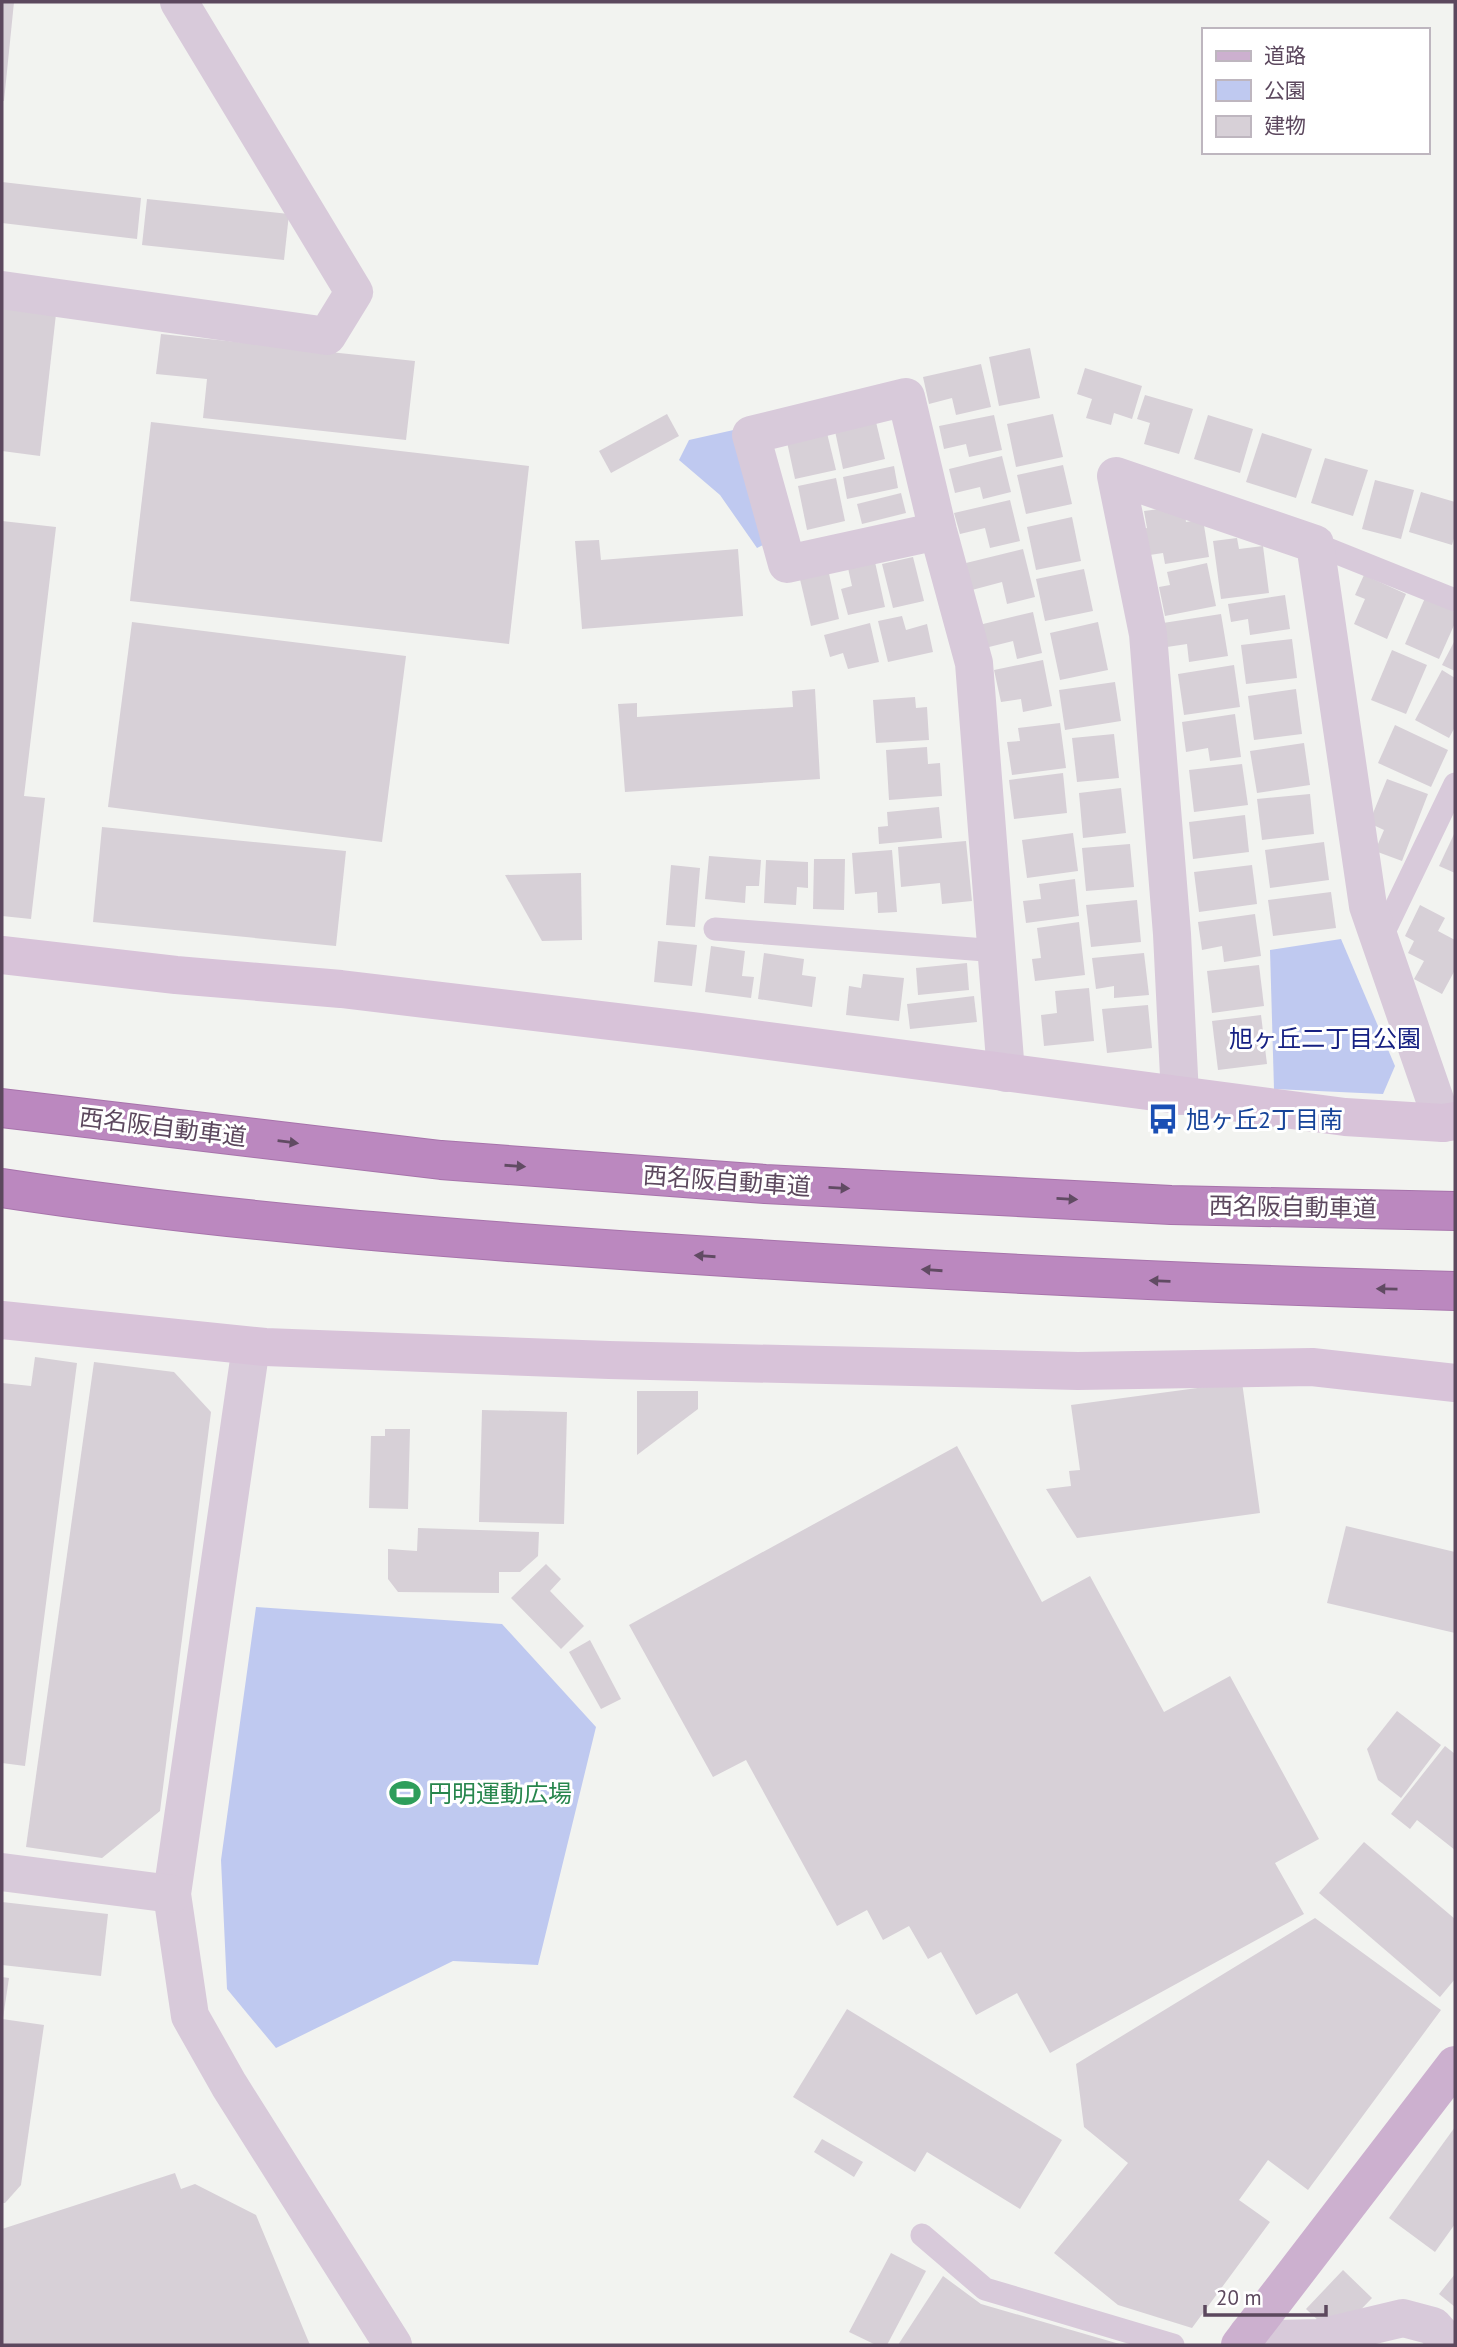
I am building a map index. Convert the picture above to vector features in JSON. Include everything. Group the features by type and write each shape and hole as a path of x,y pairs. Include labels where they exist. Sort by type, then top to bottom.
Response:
{"highway":[{"name":"西名阪自動車道","path":"2,1108 441,1160 752,1184 1171,1205 1455,1211"},
{"path":"2,1188 107,1204 470,1240 1039,1277 1455,1291"}],"main road":[{"path":"1244,2339 1455,2065"}],"street":[{"path":"2,290 327,336 354,292 179,2"},
{"path":"938,531 787,564 751,435 905,397 974,663 1006,1073"},
{"path":"2,955 176,975 368,992 693,1031 1180,1096 1345,1117 1449,1122 1368,906 1315,544 1116,476 1148,634 1172,934 1180,1096"},
{"path":"2,1320 251,1346 609,1360 1078,1371 1312,1367 1455,1383"},
{"path":"251,1346 172,1894 190,2016 229,2085 393,2345"},
{"path":"2,1872 172,1894"},
{"path":"1244,2339 1319,2337 1403,2318 1433,2326 1450,2345"}],"lane":[{"path":"1315,544 1455,600"},
{"path":"1380,940 1455,784"},
{"path":"715,929 998,951"},
{"path":"922,2235 985,2289 1173,2345"}],"green space":[{"path":"738,429 767,543 757,548 720,495 679,460 689,440"},
{"name":"旭ヶ丘二丁目公園","path":"1341,939 1395,1066 1383,1094 1274,1089 1270,950"},
{"name":"円明運動広場","path":"256,1607 502,1624 596,1727 538,1965 453,1961 276,2048 227,1989 221,1860"}],"building":[{"path":"2,2 14,2 4,101 2,101"},
{"path":"2,182 141,198 137,239 2,223"},
{"path":"147,199 289,214 284,260 142,245"},
{"path":"2,299 57,305 40,456 2,451"},
{"path":"161,334 415,361 406,440 203,418 207,379 156,374"},
{"path":"1030,348 1040,398 999,406 989,357"},
{"path":"981,364 991,407 956,415 952,398 929,404 923,377"},
{"path":"1085,368 1142,386 1132,419 1114,413 1111,425 1086,418 1092,399 1077,394"},
{"path":"1145,395 1193,409 1179,454 1144,444 1150,423 1137,419"},
{"path":"667,414 679,436 611,473 599,451"},
{"path":"1053,414 1063,457 1016,467 1007,424"},
{"path":"994,415 1002,450 969,457 966,444 944,449 939,426"},
{"path":"1208,415 1253,429 1240,473 1194,459"},
{"path":"151,422 529,466 509,644 130,601"},
{"path":"876,422 885,459 843,469 835,431"},
{"path":"827,433 836,470 795,479 787,442"},
{"path":"1262,433 1312,449 1296,498 1246,482"},
{"path":"1002,456 1011,492 983,499 980,487 955,493 949,469"},
{"path":"1325,458 1368,470 1353,516 1311,503"},
{"path":"1063,465 1072,504 1026,514 1017,475"},
{"path":"894,466 898,488 847,499 843,477"},
{"path":"836,478 845,521 807,530 798,486"},
{"path":"1375,480 1414,490 1401,539 1362,529"},
{"path":"1421,492 1455,502 1455,535 1452,545 1409,532"},
{"path":"901,493 906,513 862,524 857,504"},
{"path":"1010,500 1020,541 990,548 985,528 960,534 954,513"},
{"path":"1167,508 1185,512 1186,522 1203,519 1209,557 1165,564 1163,553 1143,556 1139,530 1147,528 1144,511"},
{"path":"1072,517 1081,561 1036,570 1027,527"},
{"path":"2,521 56,527 24,796 45,798 31,919 2,916"},
{"path":"1237,538 1239,549 1263,546 1269,593 1221,599 1213,541"},
{"path":"599,540 601,560 738,549 743,616 582,629 575,541"},
{"path":"1023,549 1035,597 1007,604 1002,582 972,590 966,563"},
{"path":"913,557 924,601 893,608 882,564"},
{"path":"875,562 885,607 848,615 841,589 852,586 848,568"},
{"path":"1207,563 1216,606 1165,616 1159,587 1170,585 1167,572"},
{"path":"828,569 839,619 811,626 799,575"},
{"path":"1084,569 1093,611 1045,621 1036,579"},
{"path":"1364,575 1406,594 1387,639 1354,624 1365,599 1355,595"},
{"path":"1285,595 1290,629 1250,635 1248,619 1231,622 1228,604"},
{"path":"1425,598 1455,612 1455,623 1439,659 1405,644"},
{"path":"1033,612 1042,653 1017,659 1013,641 985,648 979,625"},
{"path":"1221,614 1228,656 1189,662 1187,644 1167,647 1163,623"},
{"path":"902,616 906,630 927,624 933,652 888,662 878,621"},
{"path":"132,622 406,656 382,842 108,807"},
{"path":"1098,622 1108,670 1060,680 1050,633"},
{"path":"870,623 879,662 848,669 843,653 830,657 824,635"},
{"path":"1292,639 1297,678 1246,684 1241,645"},
{"path":"1455,640 1455,671 1442,665"},
{"path":"1392,650 1427,665 1406,714 1371,700"},
{"path":"1043,660 1052,706 1023,712 1021,699 1001,702 994,670"},
{"path":"1234,665 1240,707 1184,715 1178,674"},
{"path":"1442,670 1455,678 1455,727 1449,738 1415,720"},
{"path":"1115,682 1121,721 1065,730 1059,690"},
{"path":"815,689 820,779 625,792 618,704 637,703 637,717 793,707 792,691"},
{"path":"1296,689 1302,734 1254,740 1248,696"},
{"path":"915,697 916,708 927,707 929,740 876,743 873,700"},
{"path":"1235,714 1241,757 1210,761 1208,748 1186,752 1182,722"},
{"path":"1060,723 1066,768 1012,775 1007,742 1020,741 1018,728"},
{"path":"1395,725 1448,750 1431,787 1378,763"},
{"path":"1114,734 1119,778 1077,782 1072,738"},
{"path":"1304,743 1310,785 1257,793 1250,751"},
{"path":"927,747 928,764 940,763 942,796 889,800 886,750"},
{"path":"1242,764 1248,805 1194,812 1189,770"},
{"path":"1063,773 1067,813 1014,819 1009,780"},
{"path":"1387,779 1428,794 1402,861 1375,851 1384,830 1369,823"},
{"path":"1121,788 1126,833 1083,838 1079,793"},
{"path":"1310,794 1314,834 1262,840 1257,799"},
{"path":"939,807 942,838 879,844 878,827 888,826 887,812"},
{"path":"1245,815 1249,852 1193,859 1189,822"},
{"path":"102,827 346,851 336,946 93,922"},
{"path":"1455,832 1455,873 1439,866"},
{"path":"1073,833 1078,871 1027,878 1022,840"},
{"path":"966,841 972,901 942,904 940,883 901,887 898,847"},
{"path":"1324,842 1329,880 1270,888 1265,850"},
{"path":"1130,844 1134,887 1086,891 1082,848"},
{"path":"892,850 897,912 878,913 877,892 855,894 852,853"},
{"path":"709,856 761,860 759,886 746,886 745,903 705,899"},
{"path":"814,859 845,859 844,910 813,909"},
{"path":"766,860 808,862 808,888 797,887 796,905 764,903"},
{"path":"671,865 700,868 695,927 666,925"},
{"path":"1252,865 1257,904 1199,912 1194,872"},
{"path":"581,873 582,940 542,941 505,875"},
{"path":"1075,879 1079,916 1026,923 1023,901 1041,899 1039,884"},
{"path":"1331,892 1336,928 1273,936 1268,900"},
{"path":"1137,900 1141,942 1091,947 1086,905"},
{"path":"1420,905 1445,918 1438,931 1455,940 1455,970 1442,994 1414,979 1424,961 1408,953 1414,941 1405,936"},
{"path":"1255,914 1261,956 1224,962 1222,946 1202,950 1198,922"},
{"path":"1079,922 1085,975 1035,981 1032,959 1041,958 1037,928"},
{"path":"658,941 697,945 692,986 654,982"},
{"path":"711,946 745,951 742,976 754,977 751,998 705,992"},
{"path":"764,953 804,959 802,975 816,977 812,1007 758,999"},
{"path":"1144,953 1149,995 1114,998 1114,986 1096,989 1092,958"},
{"path":"967,963 969,990 918,995 916,968"},
{"path":"1259,965 1264,1006 1212,1013 1207,971"},
{"path":"863,974 904,978 899,1021 846,1015 849,986 861,988"},
{"path":"1089,988 1094,1041 1044,1046 1041,1015 1057,1013 1055,991"},
{"path":"974,996 977,1022 910,1029 907,1004"},
{"path":"1148,1005 1152,1048 1107,1053 1102,1009"},
{"path":"1261,1015 1267,1064 1218,1070 1212,1021"},
{"path":"35,1357 77,1363 25,1766 2,1763 2,1383 31,1386"},
{"path":"94,1362 174,1372 211,1412 160,1811 102,1858 26,1847"},
{"path":"1242,1382 1260,1513 1077,1538 1046,1489 1071,1486 1069,1471 1080,1470 1071,1405"},
{"path":"637,1391 698,1391 698,1409 637,1455"},
{"path":"482,1410 567,1412 564,1524 479,1522"},
{"path":"385,1429 410,1429 408,1509 369,1508 371,1436 385,1436"},
{"path":"957,1446 1042,1602 1090,1576 1164,1712 1230,1676 1319,1839 1275,1863 1304,1914 1050,2053 1017,1993 976,2015 941,1952 928,1959 909,1926 883,1940 867,1910 837,1926 746,1760 713,1777 629,1625"},
{"path":"1346,1526 1455,1552 1455,1633 1327,1603"},
{"path":"418,1528 539,1532 538,1556 520,1572 499,1572 499,1593 398,1592 388,1579 388,1549 417,1551"},
{"path":"546,1564 561,1579 550,1591 584,1626 561,1649 511,1598"},
{"path":"590,1640 621,1699 601,1709 569,1652"},
{"path":"1397,1711 1441,1745 1401,1798 1378,1780 1367,1749"},
{"path":"1445,1746 1455,1754 1455,1850 1417,1820 1410,1829 1391,1814"},
{"path":"1364,1842 1455,1919 1455,1979 1440,1997 1319,1893"},
{"path":"2,1902 108,1914 101,1976 2,1965"},
{"path":"1315,1918 1441,2010 1308,2190 1268,2160 1239,2200 1270,2222 1192,2328 1118,2305 1054,2253 1128,2163 1084,2127 1076,2064"},
{"path":"2,1977 9,1978 3,2018 2,2018"},
{"path":"847,2009 1062,2140 1020,2209 927,2152 915,2172 793,2097"},
{"path":"2,2019 44,2025 21,2185 5,2203 2,2203"},
{"path":"1455,2127 1455,2224 1435,2252 1389,2218"},
{"path":"822,2139 863,2162 854,2177 814,2152"},
{"path":"175,2173 181,2189 195,2184 256,2215 310,2345 2,2345 2,2229"},
{"path":"891,2253 926,2271 887,2345 876,2345 849,2332"},
{"path":"1343,2270 1372,2298 1346,2325 1320,2322 1306,2309"},
{"path":"1455,2274 1455,2307 1439,2294"},
{"path":"943,2276 981,2304 1123,2345 898,2345"}],"place":[{"name":"旭ヶ丘2丁目南","path":"1163,1119"},
{"name":"円明運動広場","path":"405,1793"}]}
